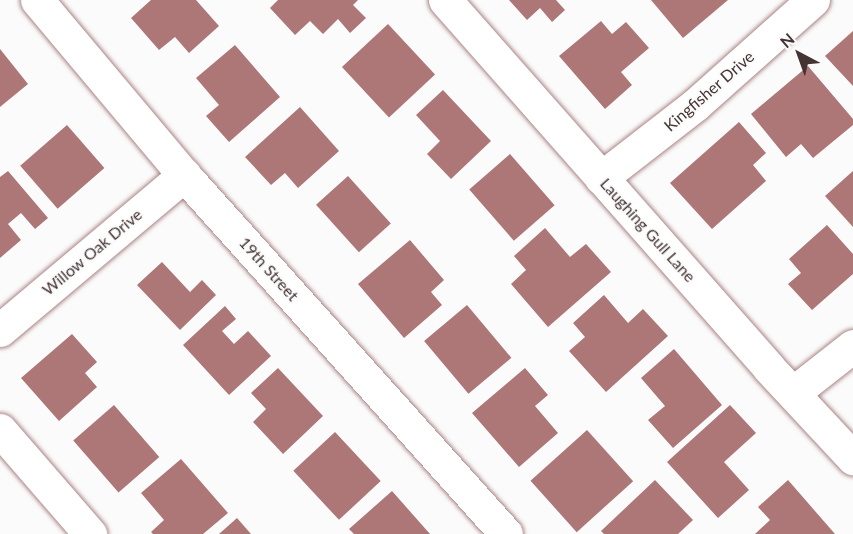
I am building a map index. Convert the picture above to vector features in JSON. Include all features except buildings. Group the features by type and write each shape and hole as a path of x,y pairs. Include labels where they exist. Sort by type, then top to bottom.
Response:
{"street":[{"name":"19th Street","path":"37,0 184,175 506,534"},
{"name":"Laughing Gull Lane","path":"445,0 601,178 853,458"},
{"name":"Kingfisher Drive","path":"601,178 695,105 813,0"},
{"name":"Willow Oak Drive","path":"0,330 184,175"},
{"path":"794,393 853,346"},
{"path":"0,430 90,534"}]}
